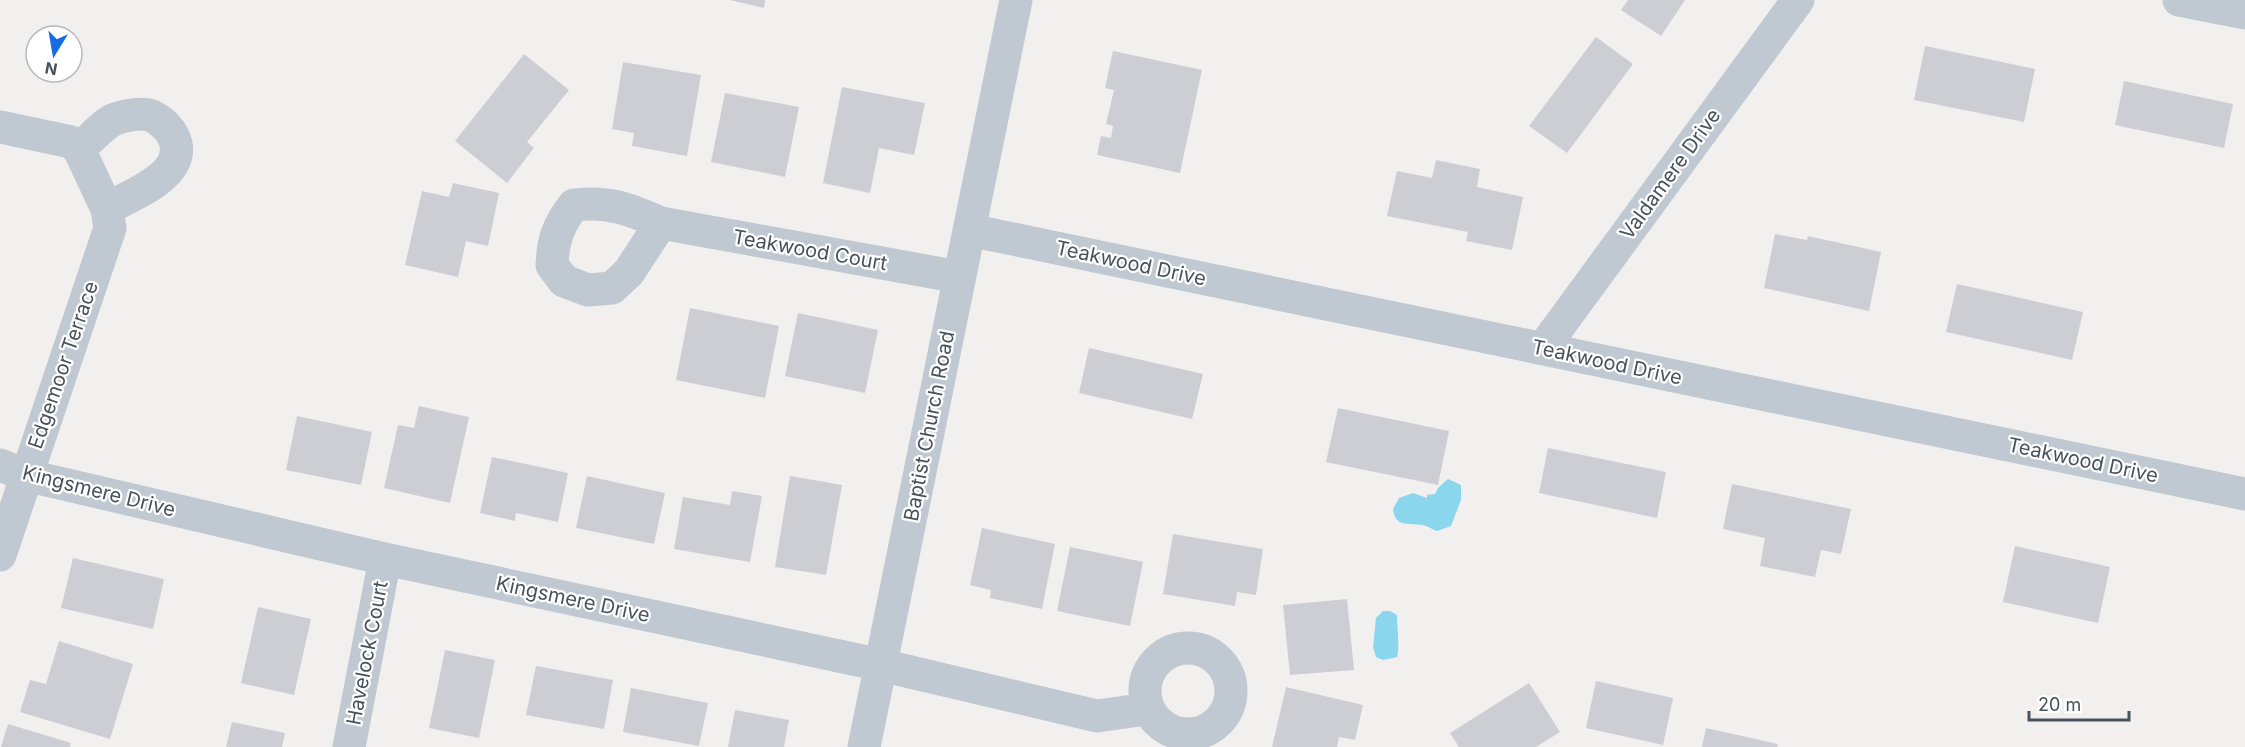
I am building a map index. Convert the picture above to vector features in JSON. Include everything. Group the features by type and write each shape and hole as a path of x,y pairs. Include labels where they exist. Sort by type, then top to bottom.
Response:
{"street":[{"name":"Baptist Church Road","path":"864,747 1016,0"},
{"name":"Valdamere Drive","path":"1543,348 1798,0"},
{"path":"2179,0 2245,13"},
{"path":"0,127 71,142 80,149 113,120 133,115 150,115 171,130 178,147 173,165 158,180 107,209"},
{"name":"Edgemoor Terrace","path":"0,555 12,470 110,228 107,209 80,149"},
{"name":"Teakwood Court","path":"661,223 959,277"},
{"name":"Teakwood Drive","path":"969,230 2245,494"},
{"name":"Kingsmere Drive","path":"12,470 385,559 881,665 1097,716 1148,709"},
{"name":"Havelock Court","path":"349,747 385,559"}],"water":[{"path":"1448,479 1461,485 1461,500 1451,526 1437,531 1423,525 1400,522 1394,515 1393,509 1399,498 1413,493 1427,498 1427,495 1435,494"},
{"path":"1383,611 1390,611 1397,615 1398,653 1397,657 1383,660 1376,657 1373,647 1376,618"}],"building":[{"path":"730,0 765,0 764,8"},
{"path":"1628,0 1685,0 1661,36 1621,10"},
{"path":"1596,37 1633,64 1567,153 1529,126"},
{"path":"1925,46 2035,69 2024,122 1914,100"},
{"path":"1113,51 1202,70 1180,173 1097,155 1101,136 1111,138 1113,126 1106,124 1114,90 1105,88"},
{"path":"524,54 569,90 527,142 534,148 507,183 455,141"},
{"path":"623,62 701,75 687,156 632,146 634,133 612,129"},
{"path":"2124,81 2233,104 2224,148 2115,125"},
{"path":"842,87 925,103 914,155 879,148 870,193 823,183"},
{"path":"725,93 799,107 785,177 711,162"},
{"path":"1436,160 1480,169 1477,187 1523,197 1512,250 1466,241 1468,232 1387,216 1397,171 1432,178"},
{"path":"453,183 499,193 488,246 466,241 458,277 405,265 422,191 449,197"},
{"path":"1775,234 1807,240 1808,236 1881,252 1869,311 1764,288"},
{"path":"1957,284 2083,312 2072,360 1946,332"},
{"path":"690,308 779,326 765,398 676,380"},
{"path":"798,313 878,330 865,393 785,376"},
{"path":"1089,348 1203,374 1192,419 1079,393"},
{"path":"419,406 469,417 450,503 384,488 398,425 414,428"},
{"path":"1338,408 1449,431 1438,485 1326,462"},
{"path":"297,416 372,432 361,485 286,470"},
{"path":"1548,448 1666,472 1657,518 1539,493"},
{"path":"492,457 568,473 558,522 516,513 515,521 480,513"},
{"path":"587,476 665,493 654,544 576,528"},
{"path":"790,476 842,485 826,575 775,567"},
{"path":"1732,484 1851,509 1841,554 1821,550 1815,577 1760,566 1765,538 1723,529"},
{"path":"732,491 762,496 750,562 674,549 683,497 730,505"},
{"path":"982,528 1055,544 1042,609 990,598 991,590 970,585"},
{"path":"1173,534 1263,549 1256,595 1237,592 1235,606 1163,594"},
{"path":"2015,546 2110,567 2098,623 2003,602"},
{"path":"1070,547 1143,562 1130,626 1057,611"},
{"path":"73,558 164,579 153,629 61,608"},
{"path":"1347,599 1354,670 1290,675 1283,605"},
{"path":"258,607 311,619 294,695 241,683"},
{"path":"59,641 133,664 110,739 20,712 30,680 46,684"},
{"path":"445,650 495,660 479,738 429,728"},
{"path":"536,666 613,680 604,729 526,715"},
{"path":"1596,681 1673,698 1663,745 1586,728"},
{"path":"1529,683 1560,732 1536,747 1459,747 1450,733"},
{"path":"1286,687 1363,705 1355,740 1339,737 1337,747 1272,747"},
{"path":"631,688 708,703 699,746 623,732"},
{"path":"735,710 789,720 784,747 728,747"},
{"path":"232,722 285,733 282,747 226,747"},
{"path":"8,724 71,743 70,747 1,747"},
{"path":"1706,728 1778,744 1777,747 1702,747"}]}
